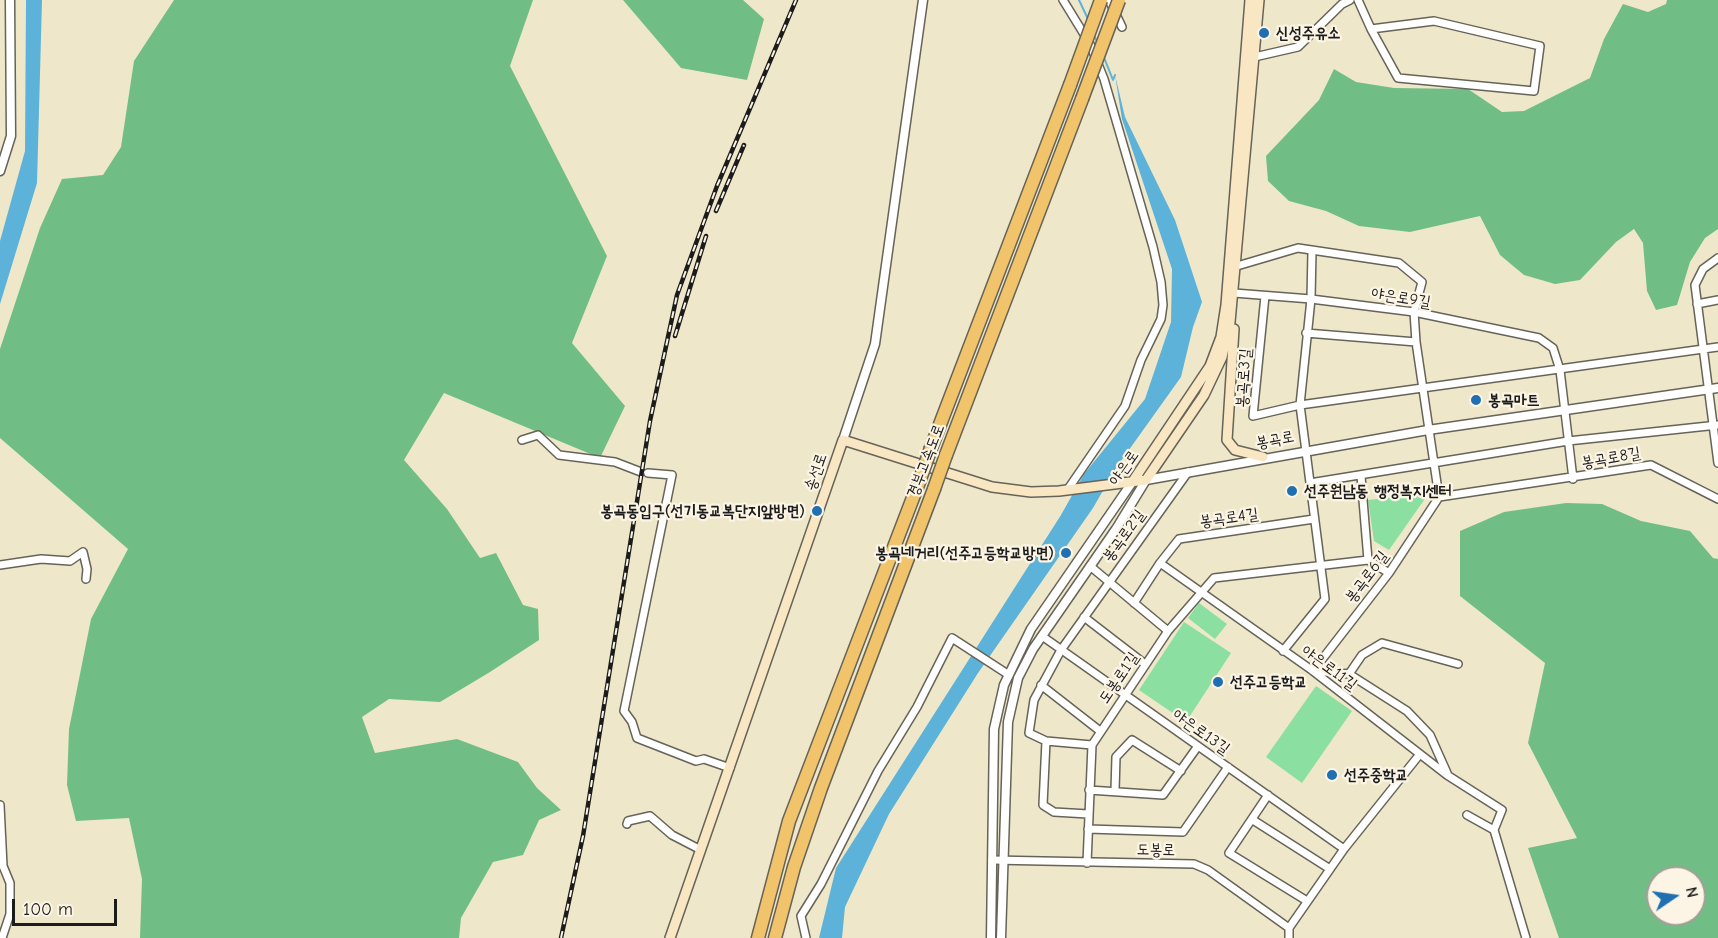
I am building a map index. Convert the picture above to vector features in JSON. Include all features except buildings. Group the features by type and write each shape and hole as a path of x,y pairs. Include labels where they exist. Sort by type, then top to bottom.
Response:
{"highway":[{"name":"경부고속도로","path":"758,938 789,821 1101,0"},
{"name":"경부고속도로","path":"775,938 794,867 821,788 1119,0"}],"main road":[{"name":"야은로","path":"1146,480 1215,375 1227,341 1237,266 1250,58 1250,0"},
{"name":"야은로","path":"1133,481 1210,366 1221,337 1250,58 1259,0"},
{"path":"1234,293 1227,440 1235,450 1263,457"},
{"name":"봉곡로","path":"843,440 992,487 1031,492 1146,480"},
{"name":"송선로","path":"670,938 843,440"}],"street":[{"path":"0,171 10,136 10,0"},
{"name":"송선로","path":"843,440 875,344 923,0"},
{"path":"1063,0 1090,44 1104,79 1153,248 1161,282 1163,304 1161,319 1141,360 1125,406 1068,489"},
{"path":"1108,0 1122,27"},
{"path":"1250,58 1298,47 1342,4 1350,0"},
{"path":"1358,0 1371,29 1398,78 1534,91 1540,45 1434,21 1371,29"},
{"path":"1237,266 1298,248 1400,263 1422,282 1414,312 1416,342 1438,497 1573,479"},
{"path":"1283,651 1325,599 1300,405 1311,299 1312,251"},
{"path":"1718,258 1703,269 1695,285 1703,350 1713,389 1718,463"},
{"name":"야은로9길","path":"1234,293 1311,299 1414,312 1539,338 1550,344 1555,354"},
{"name":"봉곡로3길","path":"1265,296 1253,416 1300,405 1718,347"},
{"path":"1697,304 1718,300"},
{"path":"1306,333 1416,342"},
{"name":"봉곡로8길","path":"1555,354 1560,370 1573,479 1651,465 1718,499"},
{"name":"봉곡로","path":"1146,480 1307,449 1713,389"},
{"name":"봉곡로8길","path":"1568,441 1716,426"},
{"path":"522,440 538,435 559,455 615,462 645,472 672,475 624,711 632,722 637,738 696,761 704,759 730,768"},
{"path":"1310,483 1434,465 1568,441"},
{"name":"봉곡로2길","path":"1046,741 1029,733 1034,700 1041,685 1083,617 1188,472"},
{"path":"1361,476 1368,560"},
{"name":"야은로","path":"1001,938 1008,722 1018,678 1042,636 1146,480"},
{"name":"야은로","path":"991,938 994,729 1009,675 1031,629 1133,481"},
{"name":"봉곡로6길","path":"1313,671 1389,573 1438,497"},
{"name":"봉곡로4길","path":"1160,563 1179,539 1314,519"},
{"path":"0,565 41,559 70,561 83,552 87,568 86,579"},
{"path":"1199,592 1214,578 1368,560 1389,573"},
{"path":"1134,603 1160,563"},
{"name":"야은로11길","path":"1160,563 1313,671 1447,775 1502,810 1494,830"},
{"path":"1090,566 1168,631"},
{"name":"도봉로1길","path":"1087,862 1092,745 1168,631 1199,592"},
{"path":"1083,617 1145,664"},
{"name":"야은로13길","path":"1042,636 1344,849"},
{"path":"806,938 801,916 821,884 878,771 917,708 952,638 1009,675"},
{"path":"1349,674 1362,655 1382,643 1458,664"},
{"path":"1313,671 1349,674 1407,711 1430,735 1447,775"},
{"path":"1041,685 1100,731"},
{"path":"1115,790 1116,757 1132,740 1181,771"},
{"path":"1088,814 1054,812 1043,805 1046,741 1092,745"},
{"path":"1089,790 1163,795 1198,746"},
{"path":"1288,938 1289,928 1344,849 1420,754"},
{"path":"1088,829 1183,832 1228,767"},
{"path":"1268,795 1229,853 1307,901"},
{"path":"0,805 3,866 10,883 10,914 2,938"},
{"path":"1467,815 1494,830 1526,938"},
{"path":"627,824 628,821 650,816 672,835 701,850"},
{"path":"1253,820 1330,869"},
{"name":"도봉로","path":"992,860 1194,864 1208,870 1289,928"}],"green space":[{"path":"174,0 533,0 510,66 607,256 572,343 625,406 600,458 444,393 404,460 447,509 480,558 496,553 523,605 538,609 539,640 490,672 440,702 389,699 362,717 375,753 457,739 518,762 537,788 561,810 539,820 523,855 493,862 461,918 459,938 140,938 142,879 129,818 76,821 67,785 69,729 91,619 128,549 0,438 0,349 40,228 62,179 103,175 121,147 134,61"},
{"path":"623,0 743,0 764,19 747,80 681,68"},
{"path":"1667,0 1718,0 1718,229 1705,238 1690,262 1677,305 1656,310 1647,291 1643,243 1634,229 1616,242 1580,280 1555,284 1524,275 1500,255 1480,216 1410,232 1359,226 1326,211 1289,201 1268,181 1266,156 1319,100 1334,69 1356,82 1394,88 1468,89 1502,112 1524,111 1590,78 1604,39 1623,4 1648,12 1666,4"},
{"path":"1429,493 1389,550 1374,541 1368,500"},
{"path":"1566,503 1602,504 1641,521 1690,531 1713,558 1718,559 1718,938 1559,938 1528,848 1577,838 1528,743 1545,663 1460,596 1460,531 1504,512"},
{"path":"1199,603 1227,624 1215,639 1188,618"},
{"path":"1184,622 1231,653 1186,722 1139,690"},
{"path":"1316,686 1352,711 1302,783 1266,757"}],"water":[{"path":"26,0 42,0 37,183 0,304 0,241 25,151"},
{"path":"1115,75 1125,117 1175,220 1202,302 1193,327 1181,377 1116,468 1093,508 978,673 889,814 845,907 842,938 819,938 836,868 1061,515 1084,474 1145,399 1171,322 1172,269 1122,119"}],"waterway":[{"path":"1079,0 1088,19"},
{"path":"1093,33 1098,44"},
{"path":"1103,55 1113,80 1115,75"}],"railway":[{"path":"561,938 583,836 650,421 677,295 717,186 796,0"},
{"path":"716,211 744,145"},
{"path":"675,336 706,236"}],"place":[{"name":"신성주유소","path":"1264,33"},
{"name":"봉곡마트","path":"1476,400"},
{"name":"선주원남동 행정복지센터","path":"1292,491"},
{"name":"봉곡동입구(선기동교복단지앞방면)","path":"817,511"},
{"name":"봉곡네거리(선주고등학교방면)","path":"1066,553"},
{"name":"선주고등학교","path":"1218,682"},
{"name":"선주중학교","path":"1332,775"}]}
